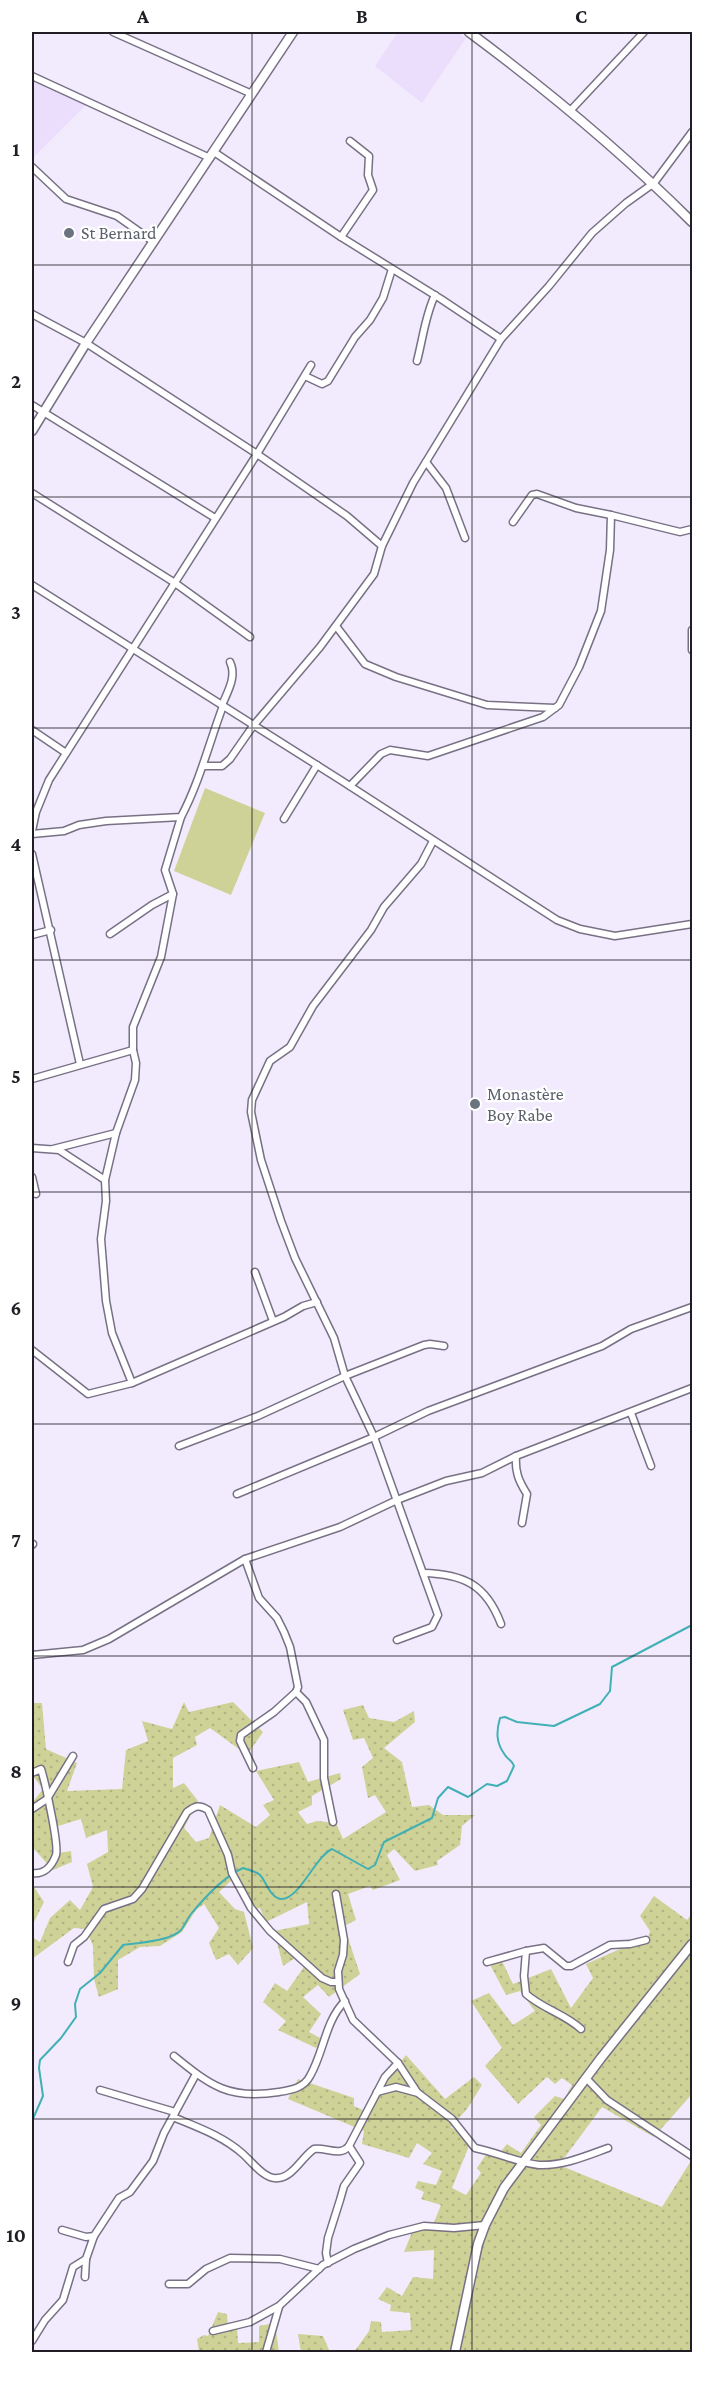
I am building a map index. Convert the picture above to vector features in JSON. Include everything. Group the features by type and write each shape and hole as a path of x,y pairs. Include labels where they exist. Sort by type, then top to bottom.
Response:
{"main road":[{"path":"32,431 86,343 293,32"},
{"path":"472,32 654,183 693,222"},
{"path":"455,2352 478,2244 504,2188 586,2078 693,1944"}],"street":[{"path":"113,32 252,94"},
{"path":"570,111 644,32"},
{"path":"32,76 212,155 501,339"},
{"path":"204,766 222,766 230,759 253,726 303,669 374,574 382,546 426,462 501,339 592,233 626,203 654,183 693,132"},
{"path":"341,237 373,190 368,174 369,156 350,141"},
{"path":"32,167 66,199 117,216 154,242"},
{"path":"304,376 322,384 328,381 383,298 392,269"},
{"path":"417,361 426,324 425,316 435,295"},
{"path":"32,314 86,343 257,454 347,516 382,546"},
{"path":"182,817 106,821 79,825 64,831 32,832 36,812 49,780 257,454 310,365"},
{"path":"32,405 215,518"},
{"path":"426,462 446,488 465,538"},
{"path":"32,493 175,583 250,637"},
{"path":"513,522 532,495 537,494 576,508 680,532 693,529"},
{"path":"350,786 381,754 390,750 428,756 543,717 555,708 579,667 601,611 610,550 610,515"},
{"path":"32,585 557,920 615,936 693,924"},
{"path":"336,626 365,664 396,677 487,705 555,708"},
{"path":"693,630 693,650"},
{"path":"132,1383 112,1333 106,1301 101,1239 106,1201 105,1180 116,1133 135,1080 133,1027 161,957 173,894 165,870 182,817 204,766 232,678 230,662"},
{"path":"32,730 66,753"},
{"path":"285,819 317,765"},
{"path":"397,1641 432,1627 438,1616 374,1437 345,1376 334,1338 295,1258 261,1160 251,1112 252,1100 270,1061 290,1047 313,1006 365,938 384,907 421,864 433,841"},
{"path":"32,854 80,1064"},
{"path":"110,934 152,905 173,894"},
{"path":"32,935 51,930"},
{"path":"32,1079 133,1050"},
{"path":"52,1149 116,1133"},
{"path":"32,1148 58,1150 105,1180"},
{"path":"32,1177 36,1194"},
{"path":"255,1272 273,1321"},
{"path":"32,1350 88,1394 132,1383 303,1306 317,1302"},
{"path":"237,1494 374,1437 428,1411 602,1346 632,1329 693,1307"},
{"path":"179,1446 258,1416 345,1376 424,1345 444,1346"},
{"path":"32,1655 83,1650 108,1639 245,1559 340,1527 397,1500 446,1481 482,1473 516,1456 693,1388"},
{"path":"631,1413 651,1466"},
{"path":"516,1456 515,1469 526,1494 522,1523"},
{"path":"245,1559 259,1598 277,1618 284,1632 290,1647 298,1687 296,1692 274,1712 241,1736 240,1741 253,1768"},
{"path":"423,1573 453,1575 466,1580 488,1599 501,1624"},
{"path":"296,1692 306,1702 324,1740 324,1778 333,1822"},
{"path":"32,1809 47,1799 73,1756"},
{"path":"32,1773 40,1769 57,1853 50,1868 38,1874 32,1873"},
{"path":"68,1962 74,1945 84,1937 104,1909 133,1899 142,1889 187,1812 195,1806 202,1806 208,1810 228,1854 232,1873 251,1908 270,1931 322,1978 338,1982"},
{"path":"336,1894 344,1940 338,1982 353,2020 398,2062 418,2093 452,2119 475,2148 539,2165 560,2164 608,2148"},
{"path":"487,1962 544,1948 566,1966 572,1966 610,1945 646,1940"},
{"path":"526,1951 524,1976 526,1994 534,2001 572,2020 581,2029"},
{"path":"174,2056 196,2074 229,2092 245,2095 278,2092 302,2086 310,2077 329,2031 332,2017 345,2001"},
{"path":"100,2090 174,2115 206,2130 228,2143 269,2177 278,2178 287,2174 314,2149 339,2151 350,2146 385,2077 398,2062"},
{"path":"85,2277 86,2259 94,2236 118,2198 130,2192 153,2161 196,2074"},
{"path":"586,2078 607,2100 693,2156"},
{"path":"377,2092 396,2087 418,2093"},
{"path":"328,2262 326,2253 328,2238 344,2187 360,2163 350,2146"},
{"path":"213,2331 250,2322 279,2307 319,2269 354,2248 409,2229 436,2226 464,2228 485,2225"},
{"path":"62,2230 86,2237 94,2236"},
{"path":"169,2284 189,2284 206,2269 230,2258 280,2259 319,2269"},
{"path":"32,2341 45,2320 63,2300 73,2267 86,2259"},
{"path":"266,2352 279,2307"}],"shaded area":[{"path":"398,32 455,32 466,38 422,103 375,66"},
{"path":"32,76 87,104 32,159"}],"green space":[{"path":"205,788 265,813 231,895 174,871"},
{"path":"184,1702 189,1712 233,1702 263,1732 247,1755 210,1728 195,1737 197,1745 173,1758 173,1788 184,1783 198,1801 184,1828 196,1842 209,1838 220,1805 256,1827 270,1815 263,1805 274,1800 256,1771 299,1762 308,1782 340,1773 341,1779 312,1796 312,1805 298,1812 307,1824 317,1821 336,1823 343,1839 386,1812 375,1795 368,1798 362,1767 373,1758 364,1738 353,1740 343,1710 363,1705 369,1718 394,1722 414,1711 415,1722 384,1748 402,1762 412,1807 429,1805 443,1815 475,1815 462,1826 460,1845 437,1861 438,1865 415,1871 394,1849 387,1855 400,1880 373,1890 370,1886 348,1894 356,1920 344,1926 360,1974 329,1997 318,1985 303,1997 321,2014 309,2032 324,2040 316,2048 278,2030 286,2021 263,2002 275,1983 287,1991 304,1967 295,1958 283,1966 274,1931 309,1924 307,1902 266,1922 260,1908 256,1909 235,1877 219,1892 235,1909 244,1912 253,1948 238,1965 229,1954 216,1960 209,1943 219,1928 204,1904 196,1910 182,1932 160,1946 140,1947 118,1960 118,1989 99,1997 94,1979 93,1946 86,1929 74,1928 32,1959 32,1937 40,1942 50,1918 70,1900 80,1910 93,1887 87,1864 108,1852 107,1830 86,1838 81,1819 55,1827 59,1853 71,1851 72,1862 53,1870 32,1847 32,1803 43,1789 32,1775 32,1703 42,1703 46,1749 77,1763 67,1791 122,1789 126,1750 148,1741 142,1721 172,1729"},
{"path":"32,1884 44,1902 32,1926"},
{"path":"654,1896 687,1920 692,1913 692,2094 654,2137 602,2107 559,2165 662,2207 692,2159 692,2352 354,2352 369,2331 371,2321 381,2322 382,2332 411,2330 410,2313 390,2311 391,2305 378,2299 387,2287 402,2296 413,2277 433,2279 434,2250 404,2252 415,2225 432,2227 441,2205 421,2199 424,2192 415,2188 418,2181 436,2185 442,2171 423,2164 432,2153 417,2143 409,2158 362,2144 364,2131 288,2099 298,2079 354,2098 354,2106 363,2110 406,2055 445,2099 474,2077 482,2085 467,2109 451,2127 471,2141 452,2188 466,2195 481,2173 477,2168 489,2150 497,2156 507,2144 521,2153 541,2125 534,2117 555,2096 564,2099 572,2085 562,2078 555,2084 547,2077 518,2104 485,2066 502,2048 471,2001 489,1993 513,2025 535,2011 520,1991 506,1995 487,1959 499,1955 513,1984 551,1969 571,2008 593,1978 586,1964 620,1949 646,1943 650,1931 640,1916"},
{"path":"218,2312 227,2314 228,2326 237,2327 238,2343 259,2342 259,2326 275,2323 279,2352 199,2352 197,2339 204,2335 208,2336"},
{"path":"298,2334 323,2336 330,2352 301,2352"}],"waterway":[{"path":"32,2121 43,2096 40,2060 61,2038 76,2017 75,2004 80,1989 100,1973 123,1945 154,1941 176,1934 215,1888 243,1868 258,1874 271,1893 281,1899 294,1893 319,1860 332,1849 368,1869 375,1865 384,1842 432,1818 438,1798 448,1787 468,1797 487,1784 497,1786 507,1781 514,1766 498,1742 500,1718 554,1726 600,1704 610,1691 612,1667 692,1625"}],"place":[{"name":"St Bernard","path":"69,233"},
{"name":"Monastère Boy Rabe","path":"475,1104"}]}
